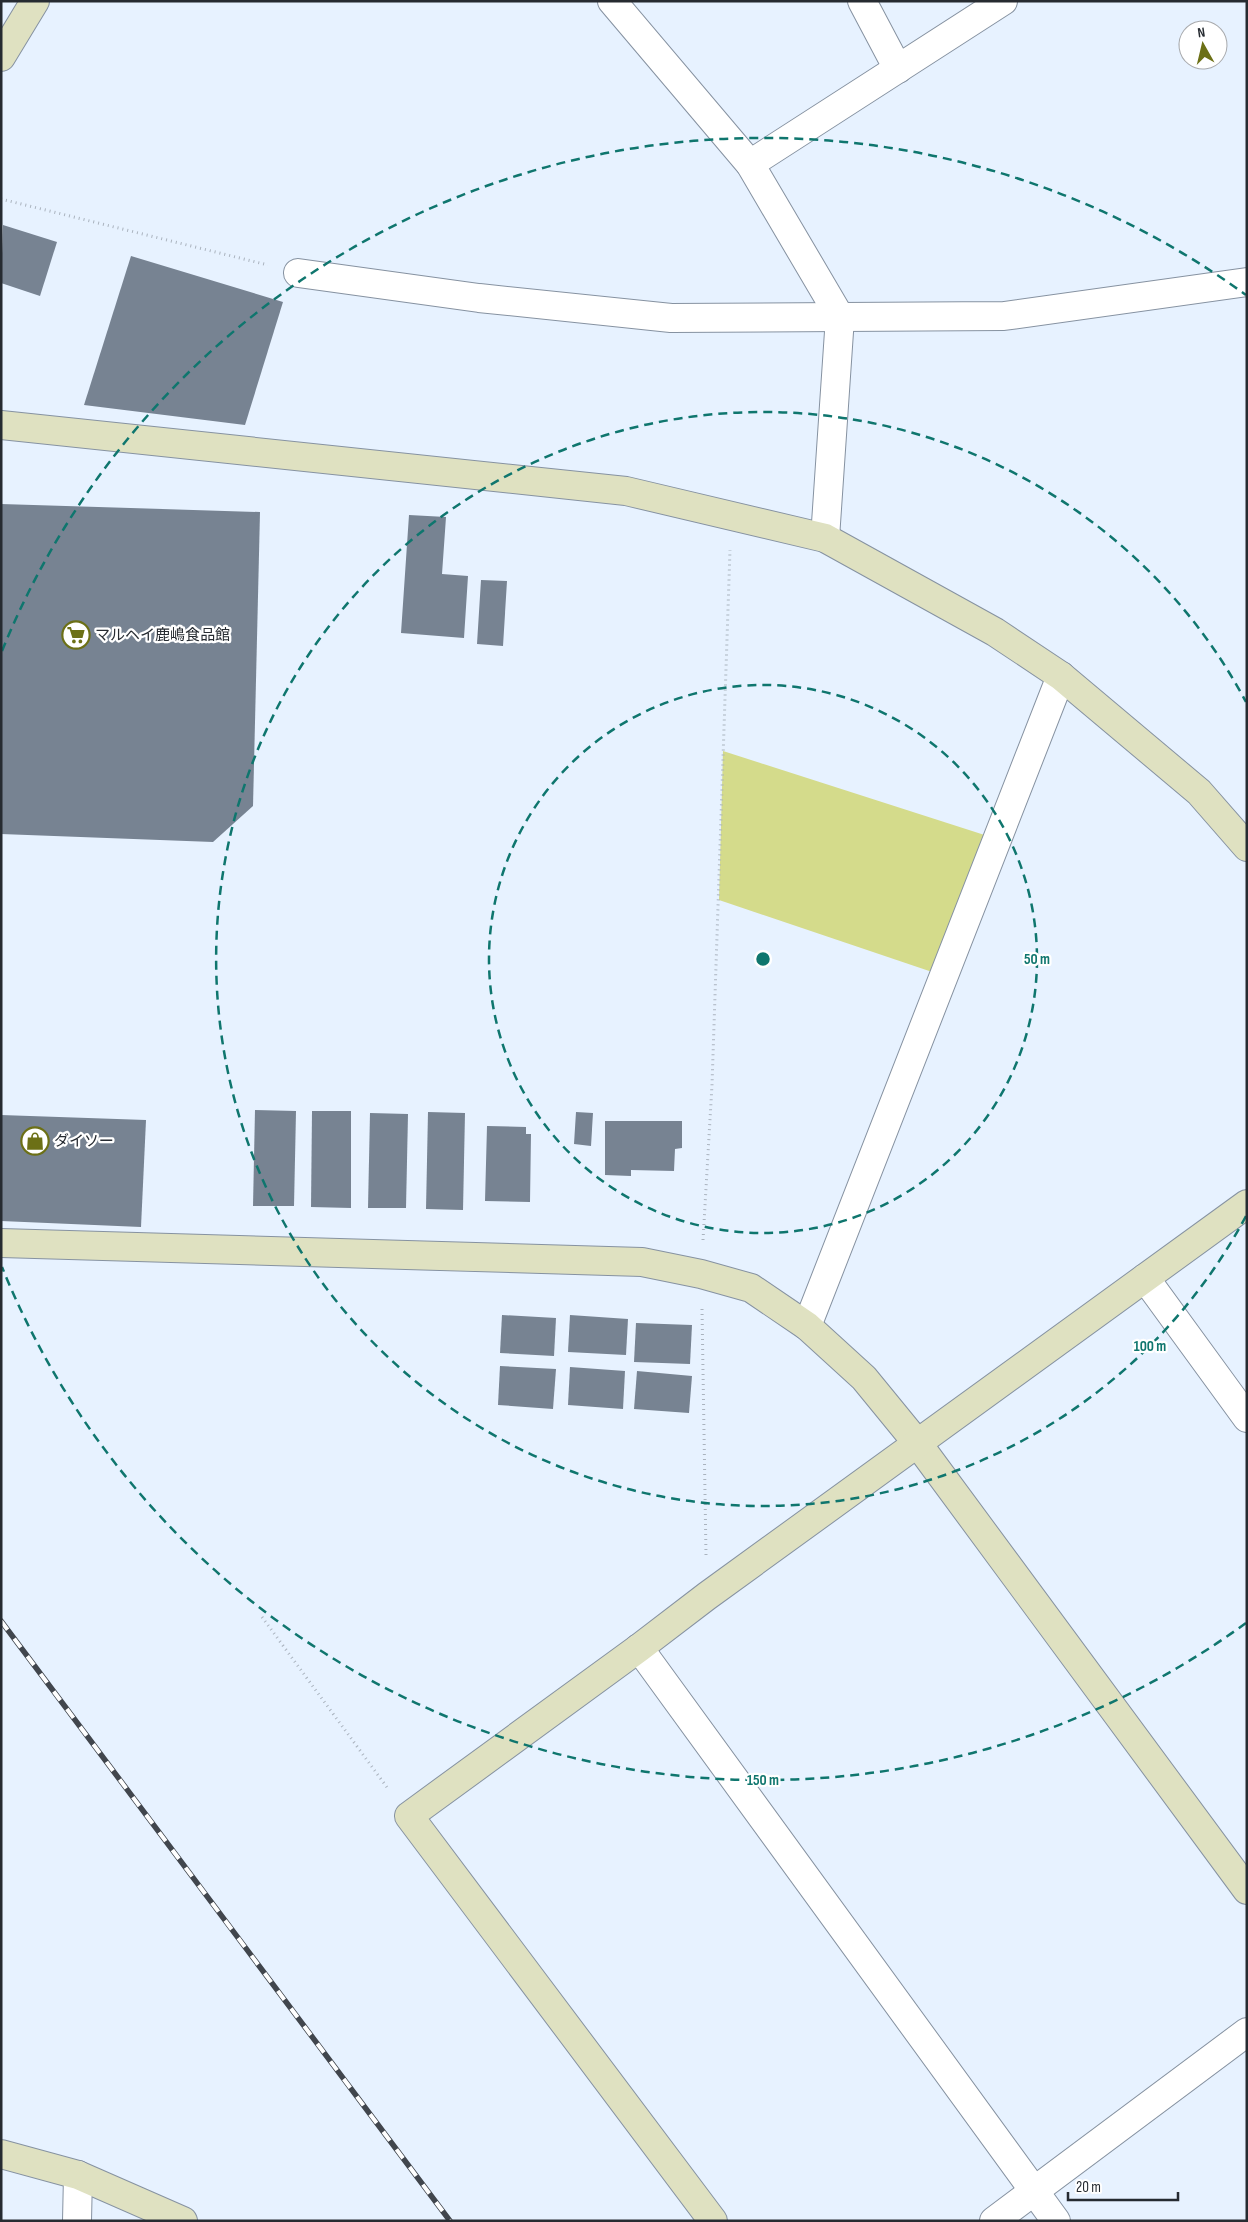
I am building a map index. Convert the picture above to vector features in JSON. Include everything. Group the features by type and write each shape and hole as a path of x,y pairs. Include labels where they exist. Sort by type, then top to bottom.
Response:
{"street":[{"path":"1,57 34,1"},
{"path":"612,1 750,164 840,317 825,538"},
{"path":"862,1 898,69"},
{"path":"750,164 1002,1"},
{"path":"298,273 480,298 671,318 1004,316 1247,282"},
{"path":"1,425 626,491 825,538 995,632 1061,676 1199,792 1247,846"},
{"path":"807,1326 1061,676"},
{"path":"713,2221 409,1816 707,1596 1247,1204"},
{"path":"1,1242 642,1262 701,1274 751,1288 807,1326 864,1378 918,1444 1247,1890"},
{"path":"1145,1278 1247,1418"},
{"path":"639,1648 1056,2221"},
{"path":"994,2221 1247,2032"},
{"path":"1,2154 78,2176 183,2221"},
{"path":"77,2221 78,2176"}],"path":[{"path":"1,199 298,273"},
{"path":"707,1596 701,1274 712,1084 731,516"},
{"path":"262,1617 409,1816"}],"green space":[{"path":"723,751 997,839 944,976 719,900"}],"building":[{"path":"3,225 57,242 40,296 1,283"},
{"path":"131,256 283,302 245,425 84,405"},
{"path":"1,504 260,512 253,806 213,842 1,834"},
{"path":"409,515 446,517 442,574 468,576 464,638 401,633"},
{"path":"481,580 507,581 503,646 477,644"},
{"path":"255,1110 296,1111 294,1206 253,1206"},
{"path":"312,1111 351,1111 351,1208 311,1207"},
{"path":"428,1112 465,1113 463,1210 426,1209"},
{"path":"576,1112 593,1113 591,1146 574,1144"},
{"path":"370,1113 408,1114 406,1208 368,1208"},
{"path":"1,1115 146,1120 141,1227 1,1221"},
{"path":"605,1121 682,1121 682,1148 675,1149 674,1171 631,1170 631,1176 605,1175"},
{"path":"487,1126 526,1127 526,1134 531,1134 530,1202 485,1201"},
{"path":"502,1315 556,1318 554,1356 500,1353"},
{"path":"570,1315 628,1319 626,1355 568,1352"},
{"path":"636,1323 692,1325 690,1364 634,1362"},
{"path":"500,1366 556,1369 553,1409 498,1405"},
{"path":"570,1367 625,1371 623,1409 568,1405"},
{"path":"637,1371 692,1376 689,1413 634,1409"}],"railway":[{"path":"1,1621 450,2221"}],"place":[{"name":"マルヘイ鹿嶋食品館","path":"76,635"},
{"name":"ダイソー","path":"35,1141"}]}
